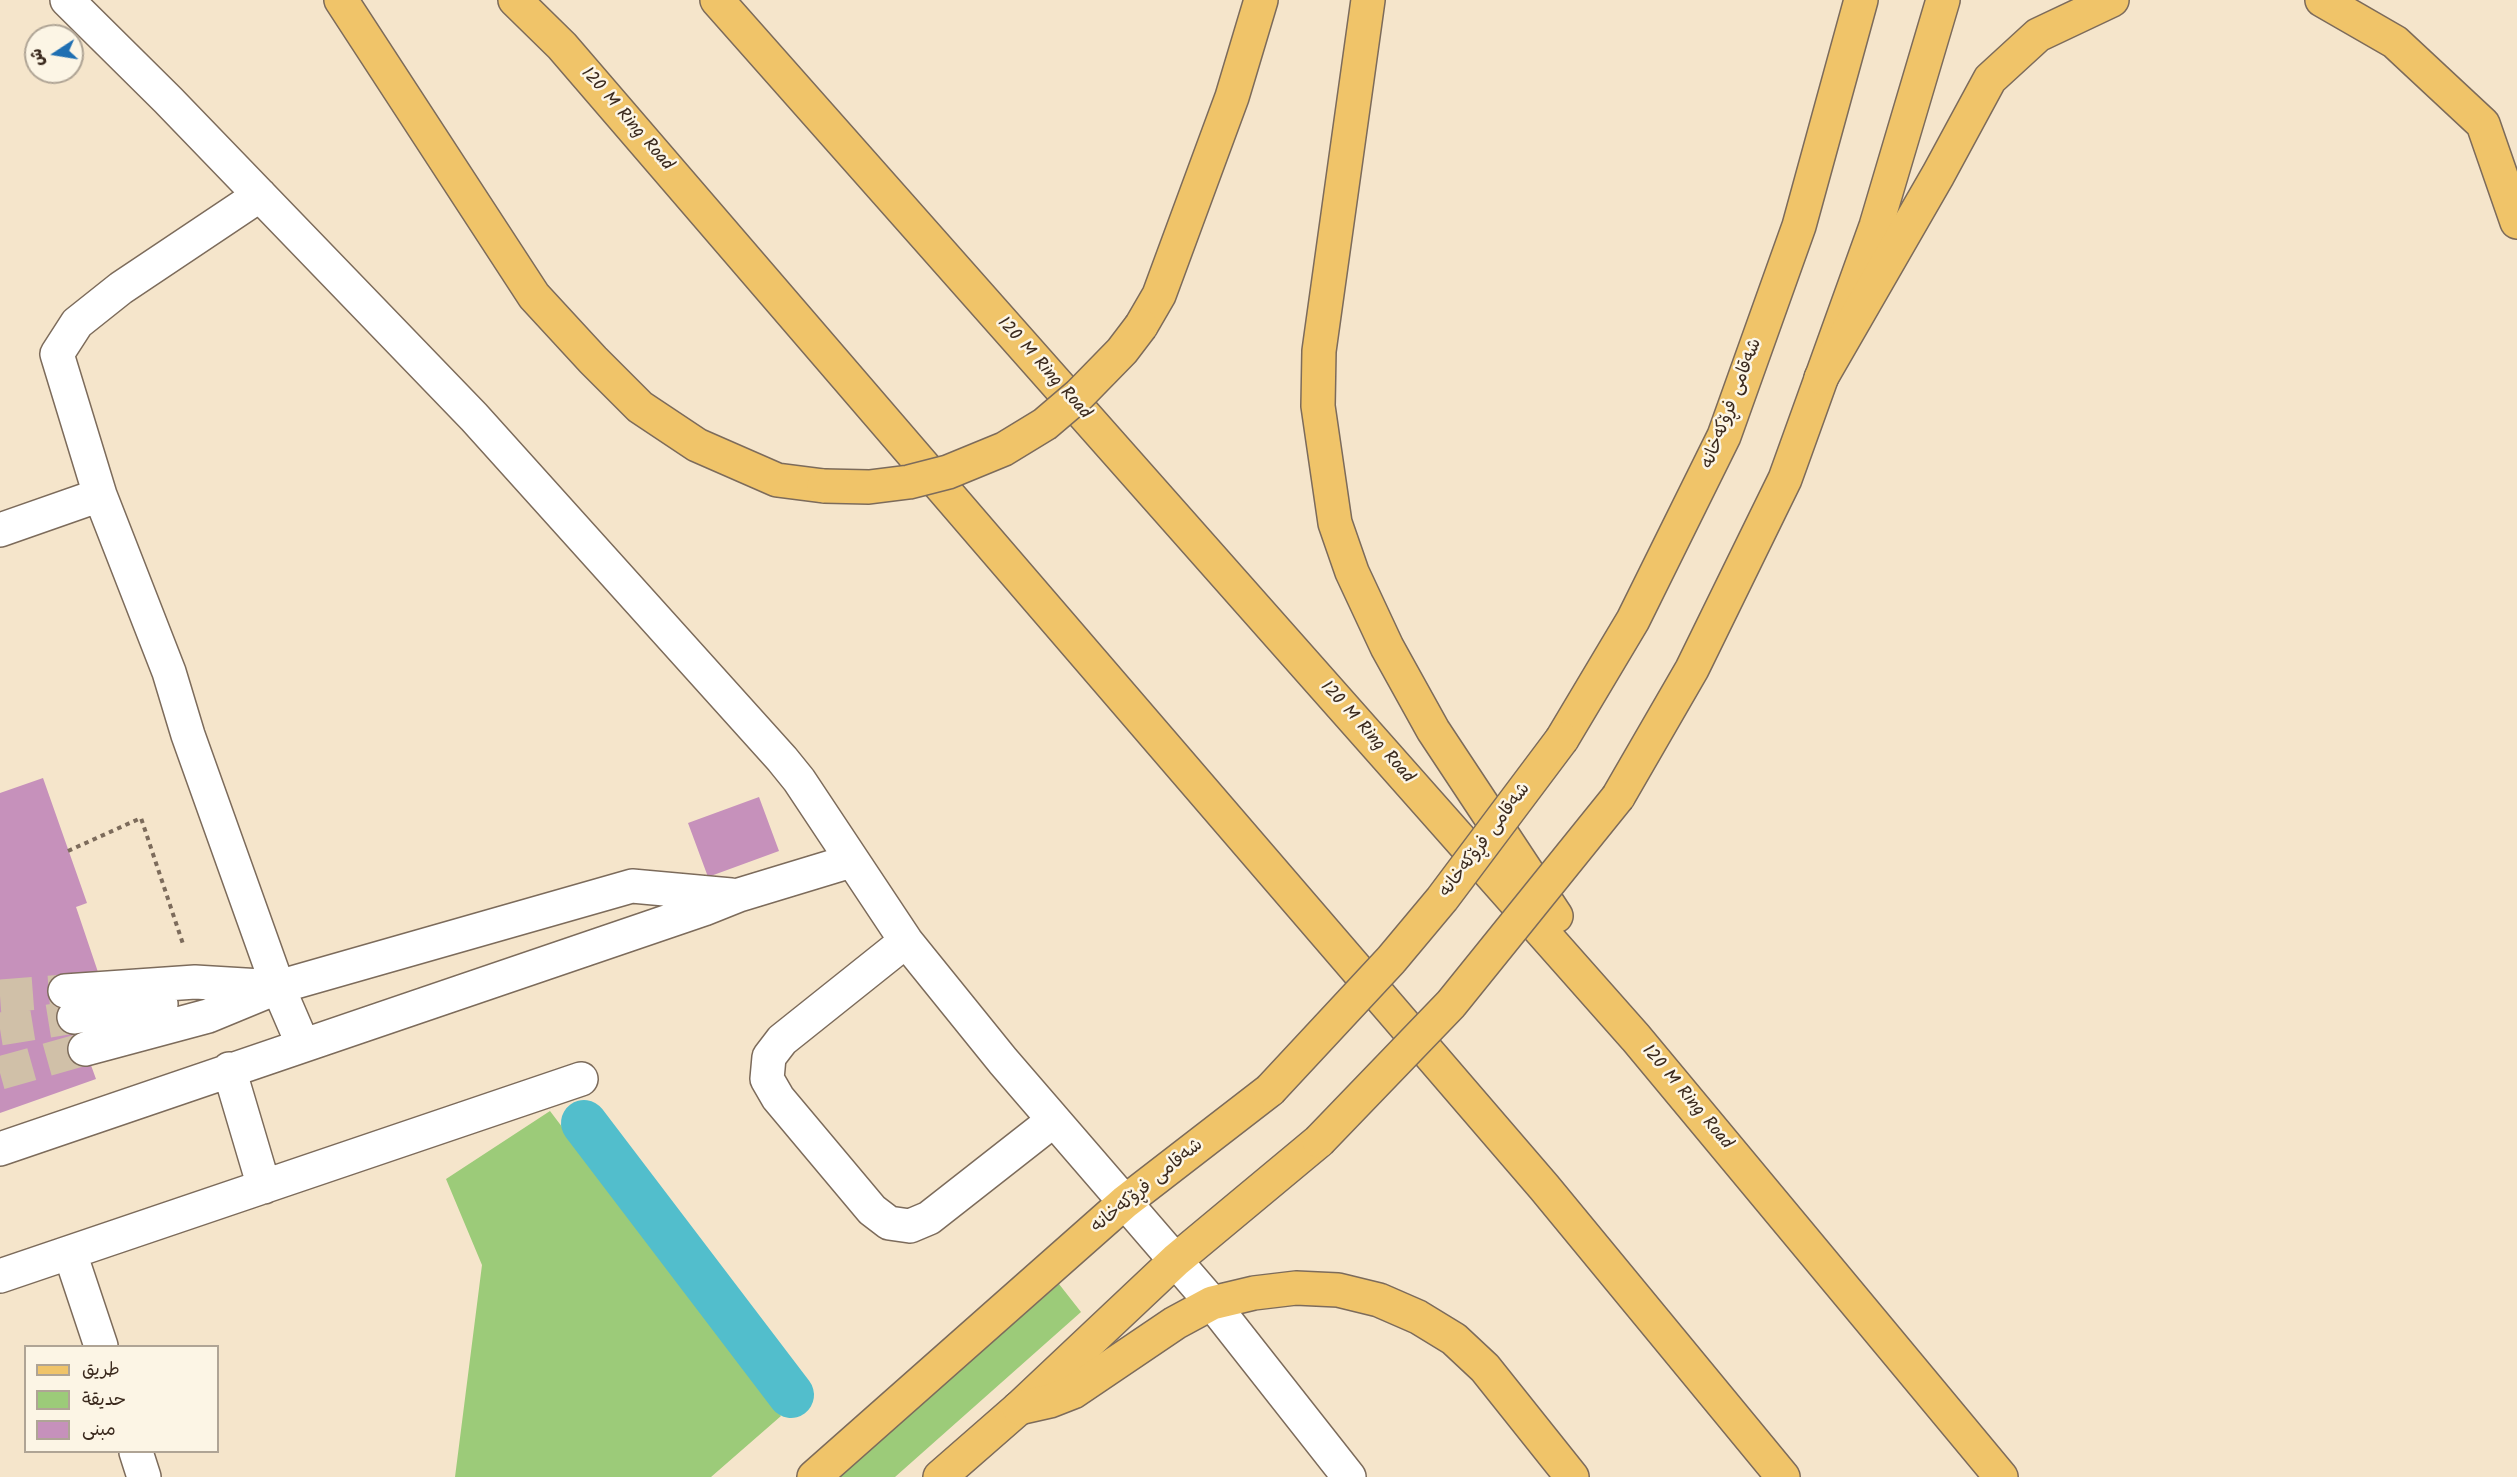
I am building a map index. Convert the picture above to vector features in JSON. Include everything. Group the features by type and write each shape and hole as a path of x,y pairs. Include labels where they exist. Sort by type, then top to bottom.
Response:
{"main road":[{"path":"341,0 534,296 640,407 697,445 777,480 824,486 869,487 909,482 948,471 1004,449 1046,424 1079,395 1122,351 1141,326 1159,295 1224,119 1261,0"},
{"name":"120 M Ring Road","path":"515,0 578,64 1536,1178 1783,1477"},
{"name":"120 M Ring Road","path":"717,0 1636,1038 2001,1477"},
{"path":"1368,0 1319,351 1318,406 1335,523 1357,583 1387,647 1433,730 1636,1038"},
{"name":"شەقامی فڕۆکەخانە","path":"814,1477 1125,1202 1270,1090 1391,960 1435,907 1562,739 1633,620 1724,436 1799,226 1861,0"},
{"path":"940,1477 1019,1408 1176,1260 1319,1141 1451,1004 1618,797 1692,669 1780,490 1875,226 1942,0"},
{"path":"1821,378 1938,175 1990,78 2038,35 2112,0"},
{"path":"2322,0 2395,42 2483,124 2517,222"},
{"path":"1019,1408 1050,1401 1073,1392 1175,1323 1212,1303 1254,1293 1296,1288 1338,1290 1379,1300 1418,1317 1454,1340 1485,1368 1572,1477"},
{"path":"1977,1450 2008,1477"}],"street":[{"path":"67,0 260,195 474,417 782,759 822,813 851,861 906,941 1003,1062 1212,1303 1349,1477"},
{"path":"260,195 121,288 77,323 57,354 100,495 169,672 188,735 278,987 303,1045"},
{"path":"0,530 100,495"},
{"path":"0,1149 704,909 739,895 851,861"},
{"path":"85,1049 208,1016 278,987 632,886 739,895"},
{"path":"906,941 782,1040 769,1057 767,1079 778,1098 872,1210 889,1223 910,1226 930,1218 1054,1120"},
{"path":"195,982 278,987 69,1004 195,982"},
{"path":"229,1070 264,1186"},
{"path":"0,1276 581,1079"},
{"path":"70,1252 100,1345"},
{"path":"136,1453 144,1477"}],"path":[{"path":"68,851 141,818 195,982"}],"green space":[{"path":"550,1111 781,1416 711,1477 455,1477 482,1265 446,1179"},
{"path":"1059,1284 1081,1312 895,1477 838,1477"}],"building":[{"path":"43,778 87,903 76,907 100,978 64,991 96,1079 0,1113 0,793"},
{"path":"759,797 779,851 708,877 688,823"}],"waterway":[{"path":"584,1123 791,1395"}],"tunnel":[{"path":"0,996 65,991"},
{"path":"0,1029 74,1017"},
{"path":"0,1073 85,1049"}]}
